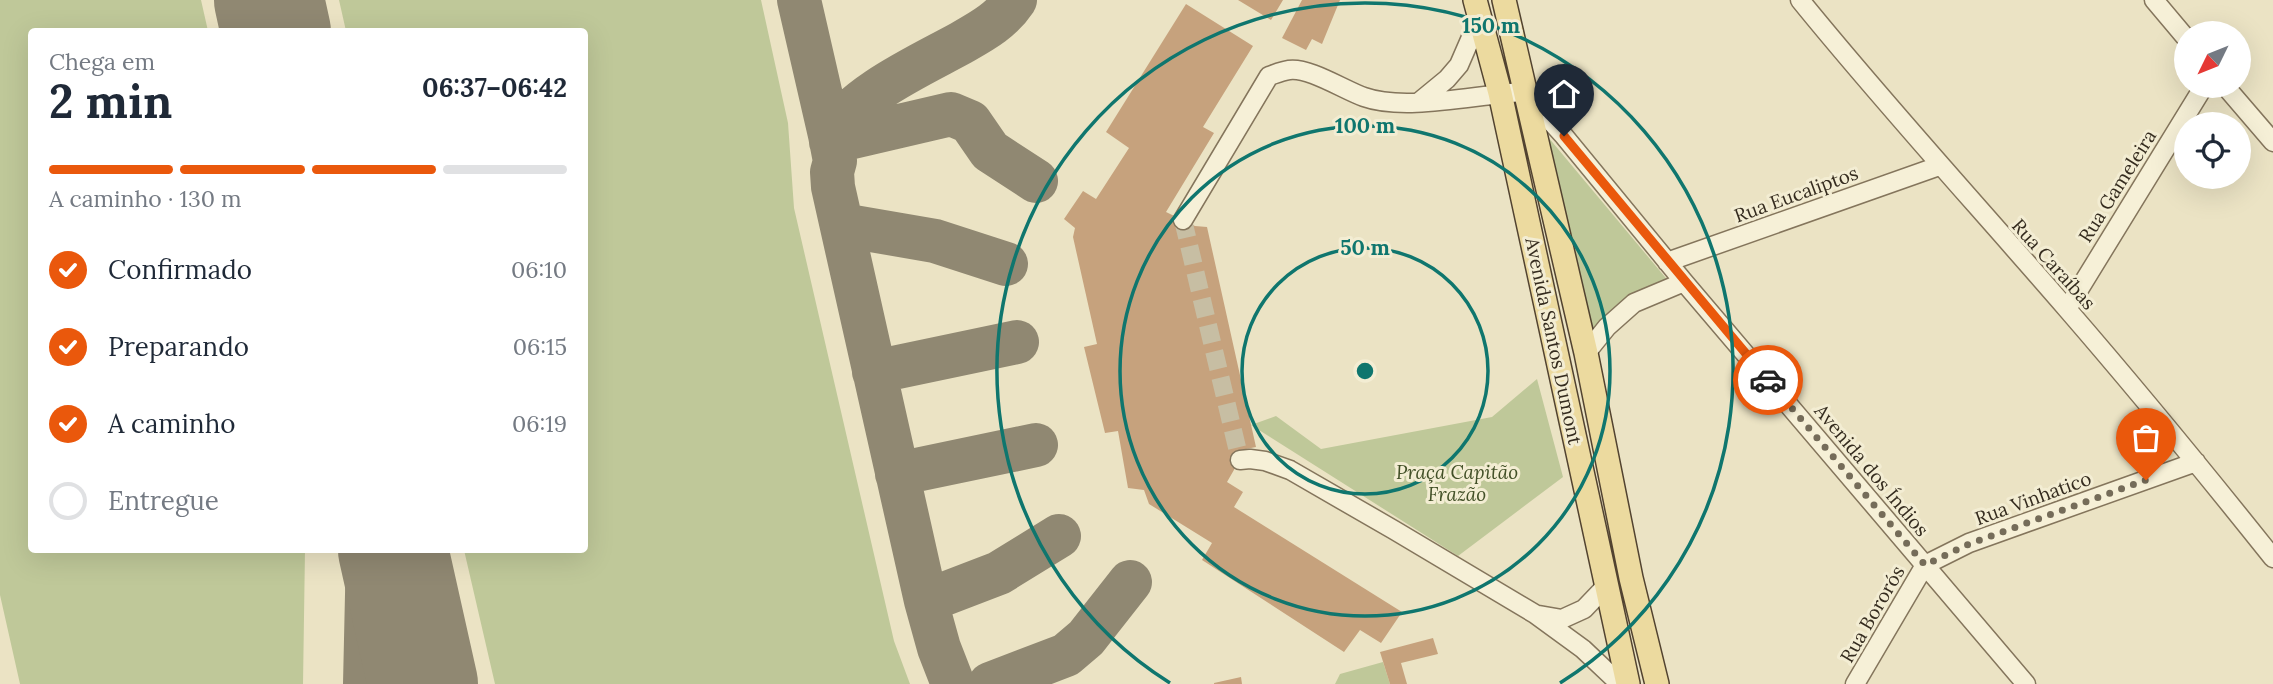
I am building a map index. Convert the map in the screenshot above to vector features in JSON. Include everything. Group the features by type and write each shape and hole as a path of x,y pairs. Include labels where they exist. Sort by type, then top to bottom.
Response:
{"main road":[{"name":"Avenida Santos Dumont","path":"1504,0 1586,353 1631,578 1657,684"},
{"name":"Avenida Santos Dumont","path":"1477,10 1500,93 1628,684"},
{"path":"1607,585 1631,578"}],"street":[{"name":"Rua Caraíbas","path":"1800,0 1817,8 1939,166 2067,309 2273,558"},
{"path":"2154,0 2174,24"},
{"path":"1419,102 1447,79 1459,65 1477,10"},
{"path":"1183,220 1269,76 1290,69 1303,71 1365,98 1384,102 1419,102 1524,92"},
{"name":"Avenida dos Índios","path":"1524,92 2026,684"},
{"name":"Rua Gameleira","path":"2067,309 2197,98"},
{"path":"2235,98 2273,142"},
{"name":"Rua Eucaliptos","path":"1667,262 1939,166"},
{"path":"1586,353 1607,327 1634,303 1684,282"},
{"path":"1240,460 1265,461 1290,470 1535,614 1583,649 1620,684"},
{"name":"Rua Vinhatico","path":"1925,565 1969,544 2196,462"},
{"name":"Rua Bororós","path":"1855,684 1925,565"},
{"path":"1535,614 1562,619 1584,609 1607,585"}],"green space":[{"path":"0,0 201,0 207,28 28,28 28,553 305,553 303,684 20,684 0,595"},
{"path":"339,0 761,0 788,123 794,208 894,641 910,684 495,684 465,553 588,553 588,28 345,28"},
{"path":"1548,137 1670,283 1592,337"},
{"name":"Praça Capitão Frazão","path":"1537,379 1563,477 1458,556 1251,425 1276,416 1321,449 1492,417"},
{"path":"1383,662 1390,684 1335,684 1340,674"}],"building":[{"path":"1238,0 1283,0 1271,20"},
{"path":"1302,0 1340,0 1322,44 1312,39 1306,50 1282,38"},
{"path":"1186,4 1253,46 1203,127 1214,133 1166,212 1195,226 1207,227 1256,447 1246,449 1227,482 1243,492 1234,507 1402,612 1381,643 1360,630 1344,652 1202,560 1212,543 1149,504 1144,490 1128,488 1118,431 1105,433 1084,347 1097,344 1073,237 1075,228 1064,219 1083,191 1096,199 1129,148 1106,132"},
{"path":"1433,638 1438,654 1401,663 1407,684 1390,684 1380,652"},
{"path":"1241,677 1242,684 1214,684 1214,683"}],"taxiway":[{"path":"799,0 835,161 832,172 833,187 926,601 939,648 953,684"},
{"path":"830,135 841,120 872,94 908,71 984,30 1004,14 1015,0"},
{"path":"831,142 951,114 970,122 990,151 1036,181"},
{"path":"842,225 935,241 1006,264"},
{"path":"874,372 1017,342"},
{"path":"897,474 1036,445"},
{"path":"926,601 999,573 1059,536"},
{"path":"365,684 368,553"},
{"path":"990,684 1066,655 1086,638 1130,582"}],"runway":[{"path":"269,0 275,28"},
{"path":"394,553 423,684"}],"tunnel":[{"path":"1183,220 1240,460"}],"way so far":[{"path":"1768,380 1925,565 1969,544 2146,480"}],"route":[{"path":"1564,136 1768,380"}]}
